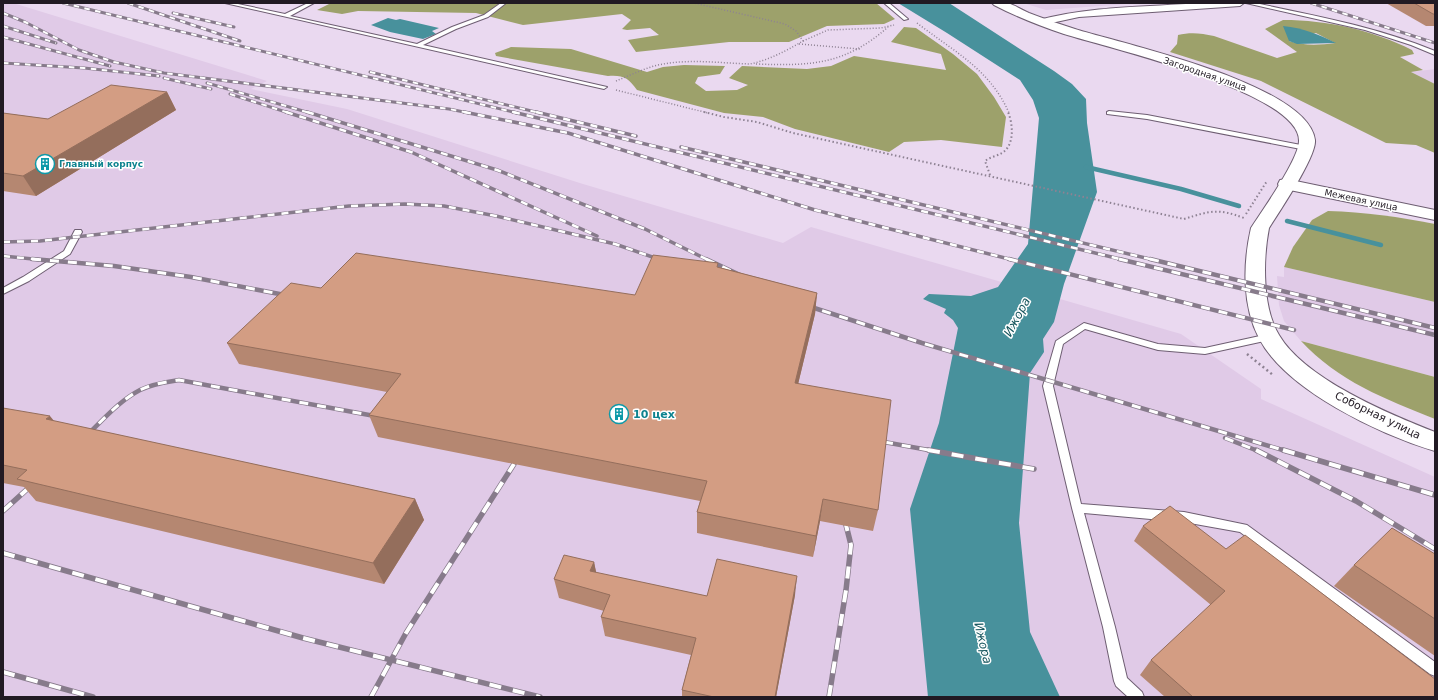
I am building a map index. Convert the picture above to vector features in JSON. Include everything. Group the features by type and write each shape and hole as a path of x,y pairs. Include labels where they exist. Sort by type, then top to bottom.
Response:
{"main road":[{"name":"Загородная улица","path":"998,3 1042,22 1198,70 1253,91 1275,103 1297,120 1306,135 1306,148"},
{"path":"1264,327 1257,299 1258,237 1260,228 1297,167 1306,148"},
{"name":"Межевая улица","path":"1286,184 1435,215"},
{"name":"Соборная улица","path":"1264,327 1281,353 1300,372 1327,390 1375,416 1435,442"}],"street":[{"path":"1042,22 1079,14 1179,5 1240,3"}],"lane":[{"path":"227,3 604,87"},
{"path":"285,16 312,3"},
{"path":"417,46 454,28 486,16 504,3"},
{"path":"886,3 906,19"},
{"path":"1248,3 1367,29 1397,38 1435,53"},
{"path":"1108,112 1147,117 1306,148"},
{"path":"3,291 26,279 67,252 78,232"},
{"path":"1138,697 1121,681 1109,627 1077,508 1048,386 1059,343 1084,326 1158,347 1205,351 1264,327"},
{"path":"1077,508 1184,517 1243,528 1435,670"}],"path":[{"path":"694,3 785,24 800,34 803,41"},
{"path":"750,64 759,62 821,32 832,29 888,27 906,19 916,22 983,72 992,83 1012,119 1012,140 1008,149 1000,155 990,157 985,161 990,176"},
{"path":"604,87 647,68 659,65 693,62 790,66 813,65 850,55 876,40 888,27"},
{"path":"798,44 860,49"},
{"path":"604,87 724,117 757,122 793,133 1184,219 1213,210 1228,212 1244,218"}],"shaded area":[{"path":"3,3 13,3 267,81 251,89 347,109 583,184 783,243 811,227 1181,334 1261,389 1261,399 1435,477 1435,697 3,697"},
{"path":"1023,3 1140,3 1046,10"},
{"path":"1435,69 1435,84 1411,72"},
{"path":"1284,267 1435,302 1435,377 1301,341 1284,321 1279,305 1277,276 1284,277"}],"green space":[{"path":"331,3 876,3 895,19 884,24 827,26 789,42 729,42 636,52 628,40 659,35 650,28 622,29 631,20 622,14 523,25 476,13 358,11 342,14 317,10"},
{"path":"1283,20 1300,20 1333,24 1381,37 1412,50 1414,54 1400,57 1423,70 1411,72 1435,84 1435,153 1416,145 1386,143 1261,81 1170,52 1177,44 1178,35 1191,33 1214,36 1277,58 1297,52 1265,29","holes":["1316,33 1335,43 1312,45 1289,41"]},
{"path":"904,27 916,28 953,54 977,74 994,97 1006,117 1002,147 941,140 904,142 889,152 795,129 763,117 724,113 637,90 628,80 622,77 608,76 496,56 495,53 511,47 571,49 647,72 663,67 684,65 725,66 720,74 698,77 695,83 706,91 737,90 748,85 729,78 742,66 807,69 831,66 854,56 946,70 941,54 891,42"},
{"path":"1328,211 1382,215 1435,224 1435,302 1284,267 1293,247 1312,220"},
{"path":"1301,341 1435,377 1435,419 1363,388 1346,378 1315,355"}],"water":[{"name":"Ижора","path":"898,3 949,3 1054,71 1072,84 1086,99 1087,123 1097,192 1064,284 1054,322 1043,339 1044,352 1030,373 1019,523 1030,632 1060,697 928,697 910,509 939,423 958,328 953,320 944,313 946,309 923,299 929,294 971,296 998,287 1028,244 1039,118 1033,100 1020,80"},
{"path":"388,18 396,20 400,19 439,28 432,31 436,34 423,39 390,32 371,25"},
{"path":"1283,26 1310,32 1336,43 1297,44 1289,41"}],"building":[{"path":"1414,3 1435,3 1435,14 1433,14"},
{"path":"111,85 167,92 23,176 3,173 3,113 48,119"},
{"name":"10 цех","path":"356,253 635,295 653,255 718,263 717,267 817,293 795,383 891,400 878,510 823,499 816,536 697,512 707,481 369,415 401,374 227,343 291,283 321,288"},
{"path":"3,408 50,416 46,419 415,499 373,563 17,479 27,470 3,465"},
{"path":"1170,506 1226,549 1245,535 1435,679 1435,697 1193,697 1151,660 1225,591 1143,526"},
{"path":"1392,528 1435,554 1435,619 1354,565"},
{"path":"564,555 594,562 590,571 707,596 717,559 797,576 775,697 714,697 682,690 696,638 601,617 610,595 554,579"}],"waterway":[{"path":"1086,167 1181,189 1239,206"},
{"path":"1287,221 1381,245"}],"railway":[{"path":"63,3 517,113"},
{"path":"128,3 240,41"},
{"path":"1311,3 1435,43"},
{"path":"3,13 25,22 79,50 114,62 164,73 464,112"},
{"path":"173,13 234,27"},
{"path":"3,26 56,43"},
{"path":"3,37 110,66"},
{"path":"3,63 84,68 159,76"},
{"path":"370,72 540,113"},
{"path":"164,78 211,89"},
{"path":"207,83 310,113"},
{"path":"230,94 289,113"},
{"path":"286,112 411,152 597,236"},
{"path":"307,112 497,170 645,229 708,260"},
{"path":"464,112 469,113"},
{"path":"464,112 568,133 815,210 1012,260"},
{"path":"513,112 1124,260"},
{"path":"536,112 636,136"},
{"path":"681,147 1154,260"},
{"path":"3,242 40,241 349,206 405,204 444,206 496,216 615,244 658,259"},
{"path":"3,256 39,260"},
{"path":"32,259 39,260"},
{"path":"706,259 740,275"},
{"path":"1119,259 1435,335"},
{"path":"1150,259 1435,328"},
{"path":"39,260 114,266 191,277 290,296"},
{"path":"39,260 43,260"},
{"path":"1012,260 1294,330"},
{"path":"805,305 922,343 1286,451"},
{"path":"86,436 132,394 149,386 179,380 380,417"},
{"path":"1225,438 1258,451"},
{"path":"884,442 934,451"},
{"path":"928,450 1034,469"},
{"path":"1283,450 1435,495"},
{"path":"1258,451 1356,501 1435,549"},
{"path":"391,660 406,633 514,464"},
{"path":"3,511 34,483"},
{"path":"829,697 846,590 851,545 846,525"},
{"path":"3,553 303,638 391,660"},
{"path":"371,697 391,660"},
{"path":"391,660 540,697"},
{"path":"3,672 93,697"}],"place":[{"name":"Главный корпус","path":"45,164"},
{"name":"10 цех","path":"619,414"}]}
